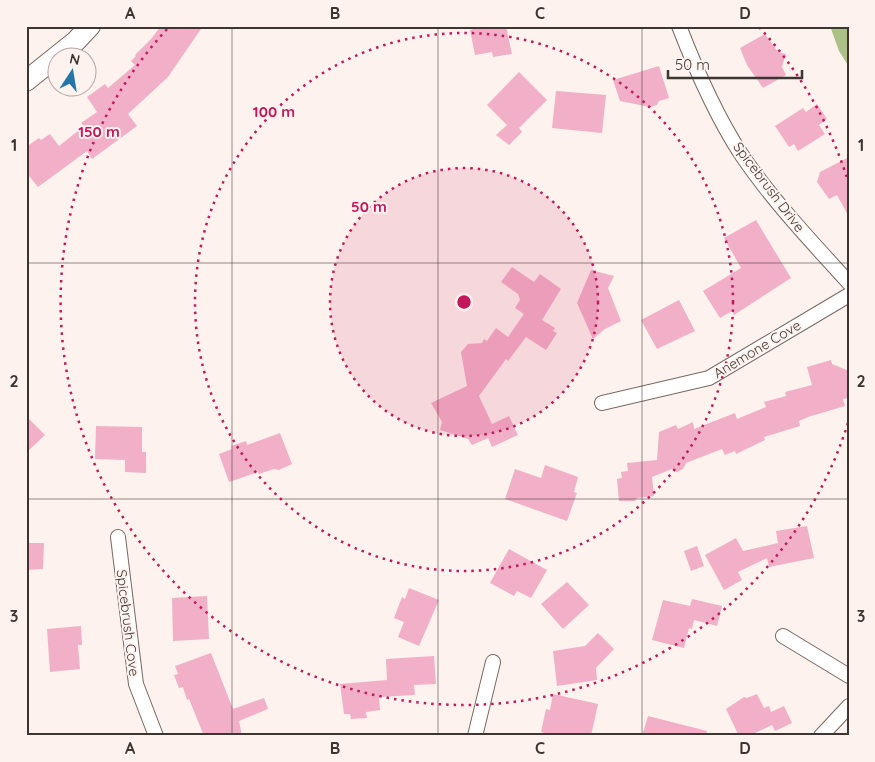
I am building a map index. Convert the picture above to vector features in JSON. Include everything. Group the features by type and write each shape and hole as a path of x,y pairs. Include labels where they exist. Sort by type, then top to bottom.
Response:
{"street":[{"path":"26,82 76,41 90,26"},
{"name":"Spicebrush Drive","path":"679,26 713,105 741,153 786,214 849,283"},
{"name":"Anemone Cove","path":"602,403 709,378 849,295"},
{"name":"Spicebrush Cove","path":"118,537 136,684 156,736"},
{"path":"783,636 849,676"},
{"path":"475,736 493,662"},
{"path":"821,736 849,706"}],"green space":[{"path":"830,26 849,26 849,67 839,51"}],"building":[{"path":"161,26 203,26 168,77 128,114 137,126 92,159 87,151 38,187 26,172 26,147 39,138 41,140 50,134 59,146 84,126 81,123 97,112 88,98 98,98 98,89 105,84 108,88 135,65 131,61"},
{"path":"472,26 506,26 512,54 493,57 492,52 475,55 470,30 473,29"},
{"path":"765,34 778,52 786,54 782,67 786,75 763,88 747,65 740,48"},
{"path":"659,66 669,98 659,101 657,105 650,107 620,101 613,80"},
{"path":"519,72 547,100 519,128 522,132 509,145 496,135 507,125 487,105"},
{"path":"556,91 606,95 602,133 552,128"},
{"path":"817,104 827,119 819,125 825,134 798,151 794,144 789,147 775,126 803,108 806,112"},
{"path":"849,157 849,217 837,195 829,199 817,182 820,172"},
{"path":"756,220 791,278 734,315 732,311 720,318 703,291 741,268 724,238"},
{"path":"512,267 534,282 540,274 561,289 542,320 555,328 553,331 557,333 546,350 526,337 508,361 506,359 479,396 492,424 509,416 518,435 492,447 488,438 472,445 468,439 440,430 442,422 431,403 467,386 461,352 468,344 482,343 484,339 487,341 496,328 508,337 524,314 515,308 520,300 518,294 501,282"},
{"path":"591,270 614,276 608,288 621,321 605,329 593,339 577,303"},
{"path":"679,300 695,331 657,349 641,320"},
{"path":"831,360 832,364 849,371 849,398 843,399 845,406 808,417 799,421 800,426 764,437 765,440 736,454 735,451 725,455 722,449 686,463 683,469 677,472 672,469 652,477 654,496 637,498 635,501 619,501 617,479 622,478 621,472 628,471 627,463 657,460 659,432 676,425 678,429 693,422 694,429 735,413 737,419 766,407 764,402 786,396 785,392 812,385 807,367"},
{"path":"26,416 45,435 26,453"},
{"path":"96,426 142,427 142,452 146,452 146,473 125,472 125,460 95,459"},
{"path":"280,433 292,464 279,470 274,469 259,474 258,472 229,482 219,454 232,449 231,446 246,441 247,445"},
{"path":"545,465 578,477 574,492 577,493 567,521 505,499 515,469 541,478"},
{"path":"807,526 814,558 769,567 767,558 738,572 742,580 724,590 705,555 736,538 743,551 778,543 776,531"},
{"path":"26,543 44,543 43,569 26,570"},
{"path":"697,546 704,566 691,571 684,551"},
{"path":"509,549 547,570 531,598 517,591 514,596 490,583"},
{"path":"567,582 589,605 563,629 541,604"},
{"path":"409,588 439,600 419,646 398,637 404,622 394,618 402,597 405,599"},
{"path":"207,596 209,639 173,641 172,598"},
{"path":"692,599 722,606 717,626 694,620 692,629 689,628 684,648 652,640 663,600 690,606"},
{"path":"81,626 82,645 78,645 80,669 50,672 47,629"},
{"path":"598,633 614,649 596,668 597,680 557,686 553,651 585,646"},
{"path":"211,653 233,709 264,698 268,709 239,721 242,736 204,736 189,699 187,700 183,687 179,688 174,675 178,674 175,666"},
{"path":"434,656 436,684 414,685 415,695 379,697 380,710 366,712 367,718 351,719 350,714 344,714 340,684 387,680 386,659"},
{"path":"553,694 598,704 591,736 555,736 541,732 546,709 550,710"},
{"path":"757,694 764,708 769,706 771,712 784,706 792,723 775,731 772,725 749,736 739,736 726,709 744,697 747,698"},
{"path":"648,716 707,731 706,736 642,736"}]}
